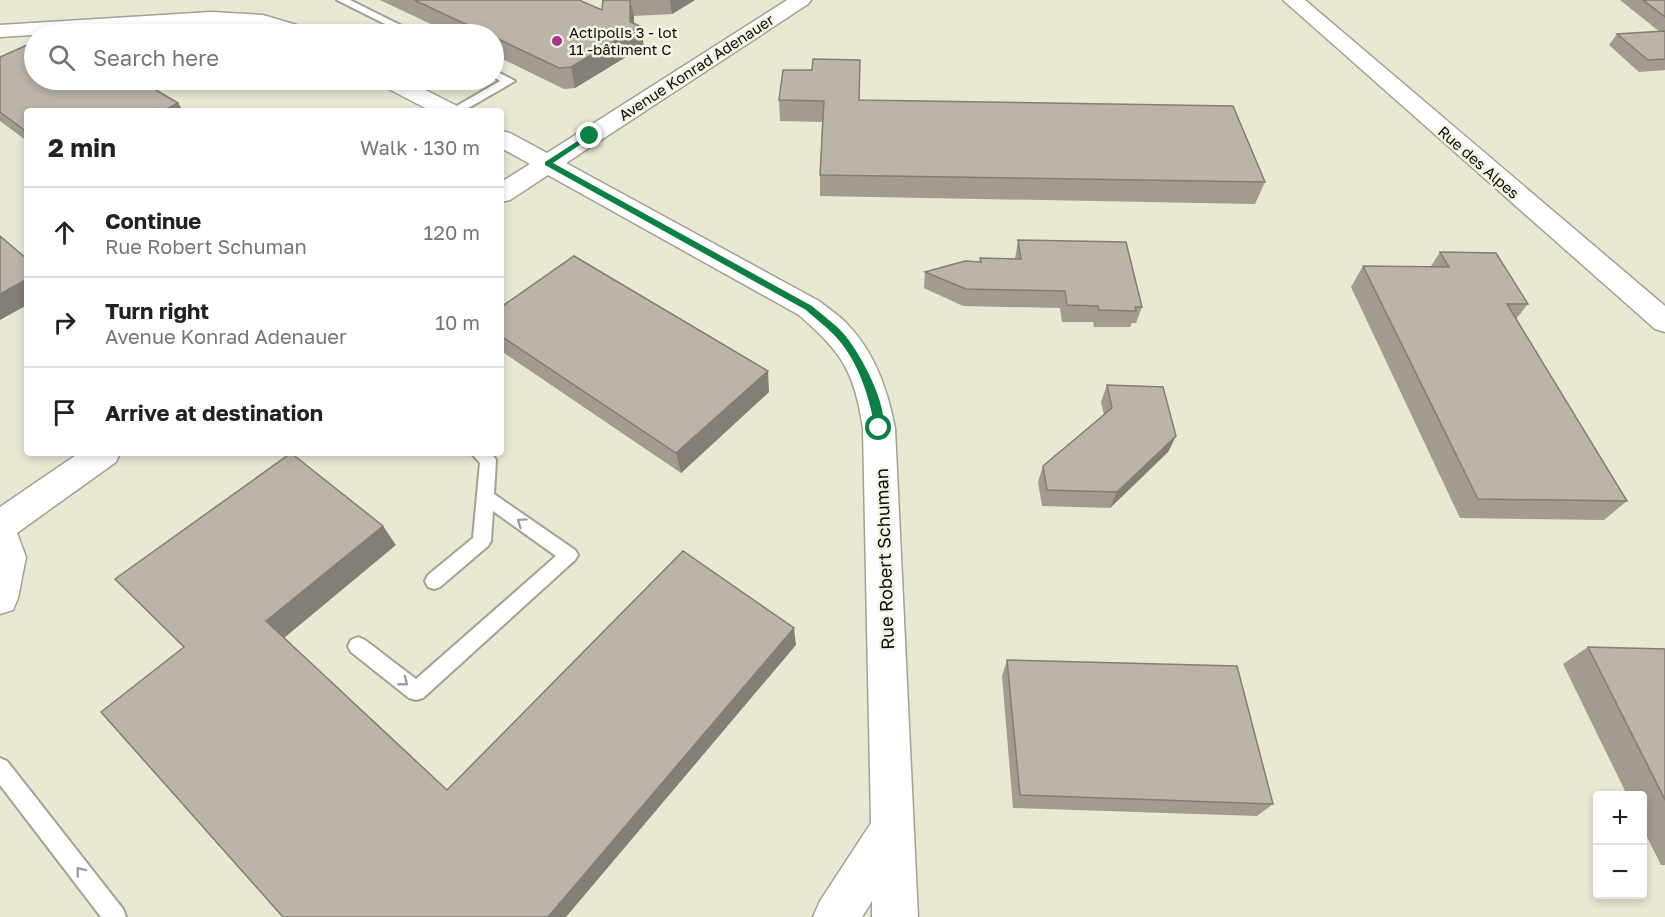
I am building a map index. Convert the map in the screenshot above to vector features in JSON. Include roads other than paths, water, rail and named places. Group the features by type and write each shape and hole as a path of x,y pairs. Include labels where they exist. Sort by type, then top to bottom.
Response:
{"street":[{"name":"Avenue Konrad Adenauer","path":"504,192 801,0"},
{"name":"Rue des Alpes","path":"1293,0 1665,322"},
{"path":"113,24 210,18 263,21 272,24"},
{"path":"0,31 24,30"},
{"path":"408,90 445,108"},
{"name":"Rue Robert Schuman","path":"504,140 809,308 840,336 863,371 875,404 879,428 895,917"},
{"path":"0,526 100,456"},
{"path":"0,534 8,557 0,598"},
{"path":"836,917 892,829"}],"lane":[{"path":"342,0 392,24"},
{"path":"457,108 492,90"},
{"path":"434,581 482,541 488,459 484,456"},
{"path":"358,646 416,691 569,555 485,497"},
{"path":"0,768 115,917"}],"place":[{"name":"Actipolis 3 - lot 11 -bâtiment C","path":"557,41"}]}
